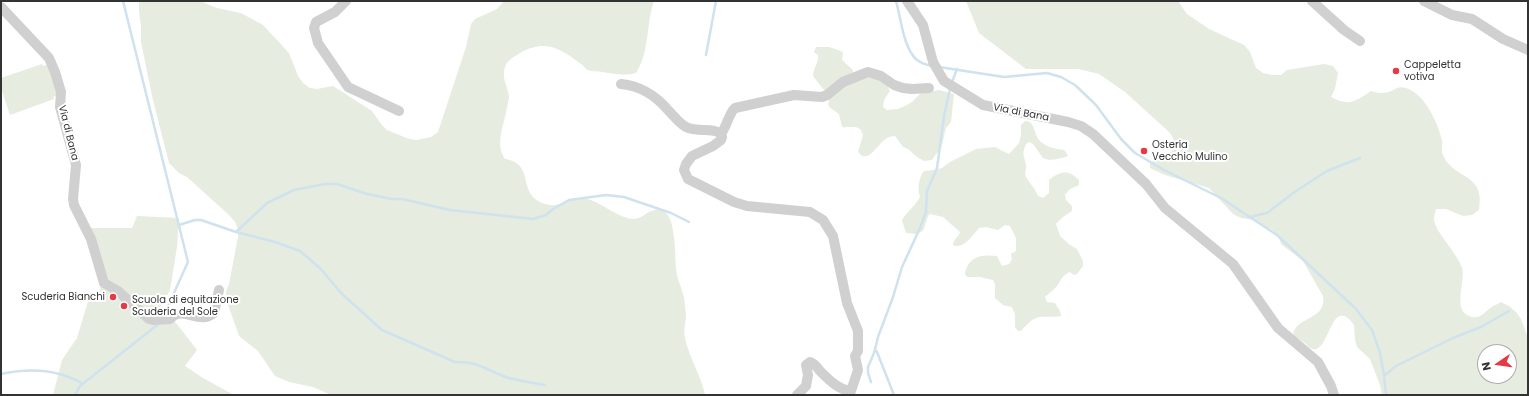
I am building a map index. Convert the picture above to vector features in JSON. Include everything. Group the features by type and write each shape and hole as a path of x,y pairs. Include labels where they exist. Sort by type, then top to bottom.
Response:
{"street":[{"path":"346,1 335,12 316,22 314,28 318,43 348,87 399,111"},
{"name":"Via di Bana","path":"907,1 923,25 933,62 944,81 983,105 1080,126 1093,134 1146,184 1165,208 1233,264 1278,328 1318,362 1331,386 1334,395"},
{"path":"1312,1 1344,30 1360,40"},
{"path":"1424,1 1452,15 1472,19 1503,39 1528,50"},
{"name":"Via di Bana","path":"1,7 49,58 55,72 61,92 60,107 76,164 73,195 74,205 91,239 102,281 105,285 118,291 149,319 153,320 170,319 173,315 180,313 204,318 214,314 219,290"},
{"path":"797,395 806,386 808,375 806,365 810,362 814,363 820,372 843,390 851,391 856,380 858,370 855,356 858,351 858,331 847,303 833,236 823,220 810,212 747,206 734,202 688,180 684,170 690,158 718,143 722,137 721,134 728,124 731,112 735,108 794,95 822,97 827,95 843,82 868,72 881,76 894,85 903,88 929,88"},
{"path":"621,84 651,93 686,126 698,131 716,131 721,134"}],"shaded area":[{"path":"139,1 200,1 217,8 241,13 263,25 289,53 298,76 303,83 310,88 317,89 333,86 372,111 387,130 409,139 417,140 431,137 438,132 466,47 471,24 475,19 497,9 504,1 654,1 644,56 636,73 619,74 589,71 559,50 545,46 529,49 513,57 506,65 504,71 504,78 509,97 500,142 505,159 515,162 521,167 531,194 537,200 546,204 556,205 574,199 584,198 628,218 638,218 654,210 662,210 667,213 674,236 676,269 684,300 686,314 684,332 685,338 705,395 331,395 313,387 289,382 275,376 258,351 239,336 226,299 226,292 229,284 238,237 238,229 235,222 187,177 179,173 169,163 152,96 141,42"},
{"path":"966,1 1178,1 1187,14 1209,29 1244,45 1250,52 1256,68 1263,73 1281,75 1287,70 1324,64 1333,66 1338,73 1335,89 1331,97 1343,102 1352,102 1371,91 1384,93 1402,87 1413,92 1424,102 1435,120 1442,140 1442,153 1448,163 1473,182 1478,189 1480,198 1479,210 1472,215 1463,216 1446,209 1436,209 1434,217 1437,229 1462,268 1461,307 1464,312 1473,317 1482,315 1493,306 1501,302 1516,312 1521,319 1528,338 1528,395 1382,395 1380,385 1370,359 1357,347 1354,325 1346,317 1340,316 1335,320 1322,344 1317,349 1309,348 1306,344 1293,335 1299,324 1320,310 1323,304 1323,296 1303,261 1281,244 1278,235 1271,229 1258,224 1255,220 1241,218 1233,214 1209,188 1165,175 1150,168 1150,163 1166,156 1172,151 1174,142 1172,136 1125,92 1099,74 1078,69 1026,69 979,33"},
{"path":"816,47 829,47 841,51 843,53 842,60 853,70 853,77 875,78 884,82 890,91 884,100 883,107 887,110 898,109 907,105 921,93 939,90 954,94 951,122 946,128 941,149 932,160 924,161 917,157 908,149 903,147 895,136 885,140 870,154 862,156 858,152 863,135 861,130 855,127 842,127 839,114 829,107 829,92 823,89 813,76 818,58 818,55 814,52"},
{"path":"42,64 43,66 48,65 58,95 53,97 54,99 10,115 1,88 1,78"},
{"path":"1025,121 1033,125 1038,138 1042,143 1064,150 1068,155 1066,157 1049,160 1043,158 1033,144 1029,142 1027,143 1024,152 1026,166 1025,175 1038,196 1043,198 1049,193 1049,180 1060,173 1064,172 1071,174 1079,180 1079,185 1070,189 1065,195 1066,200 1072,206 1072,211 1056,224 1060,236 1077,249 1083,261 1083,266 1077,274 1074,275 1070,272 1066,274 1056,287 1045,297 1047,302 1055,303 1061,316 1036,318 1021,331 1018,331 1015,327 1015,314 1012,307 1003,305 995,298 995,284 993,280 980,277 967,277 965,274 969,263 981,256 997,256 1002,266 1009,264 1012,259 1011,254 1016,251 1016,238 1010,226 1005,225 998,230 986,227 979,228 968,241 957,246 953,245 953,243 960,232 943,217 930,214 923,231 916,234 906,233 902,220 920,197 919,183 924,171 942,168 950,162 976,149 995,147 1009,154 1019,143 1021,125"},
{"name":"Scuola di equitazione Scuderia del Sole","path":"137,216 179,218 177,247 170,290 156,314 168,315 197,350 185,366 234,395 53,395 62,360 77,338 89,298 100,291 101,285 84,231 92,228 132,228"}],"waterway":[{"path":"123,1 188,262 163,317"},
{"path":"706,55 716,1"},
{"path":"896,1 903,32 912,55 924,64 932,66"},
{"path":"939,67 1004,77 1047,73 1061,77 1075,85 1096,105 1121,139 1135,153 1164,170 1221,198 1277,235 1356,309 1372,330 1380,353 1386,395"},
{"path":"952,82 957,69"},
{"path":"871,382 868,367 902,267 926,212 927,191 937,168 944,116 950,89"},
{"path":"1249,217 1267,213 1296,191 1327,171 1360,158"},
{"path":"236,232 267,203 294,190 325,184 337,184 367,194 392,199 402,199 450,210 533,219 546,215 553,209 569,200 606,195 624,197 671,213 689,222"},
{"path":"179,225 195,220 201,220 300,251 321,269 341,293 382,330 455,362 475,364 508,378 545,385"},
{"path":"1384,376 1396,366 1453,338 1481,327 1509,311"},
{"path":"75,395 80,386 161,322"},
{"path":"875,350 894,395"},
{"path":"1,374 22,371 43,371 64,375 83,384"}],"place":[{"name":"Cappeletta votiva","path":"1396,71"},
{"name":"Osteria Vecchio Mulino","path":"1144,151"},
{"name":"Scuderia Bianchi","path":"113,297"},
{"name":"Scuola di equitazione Scuderia del Sole","path":"124,306"}]}
